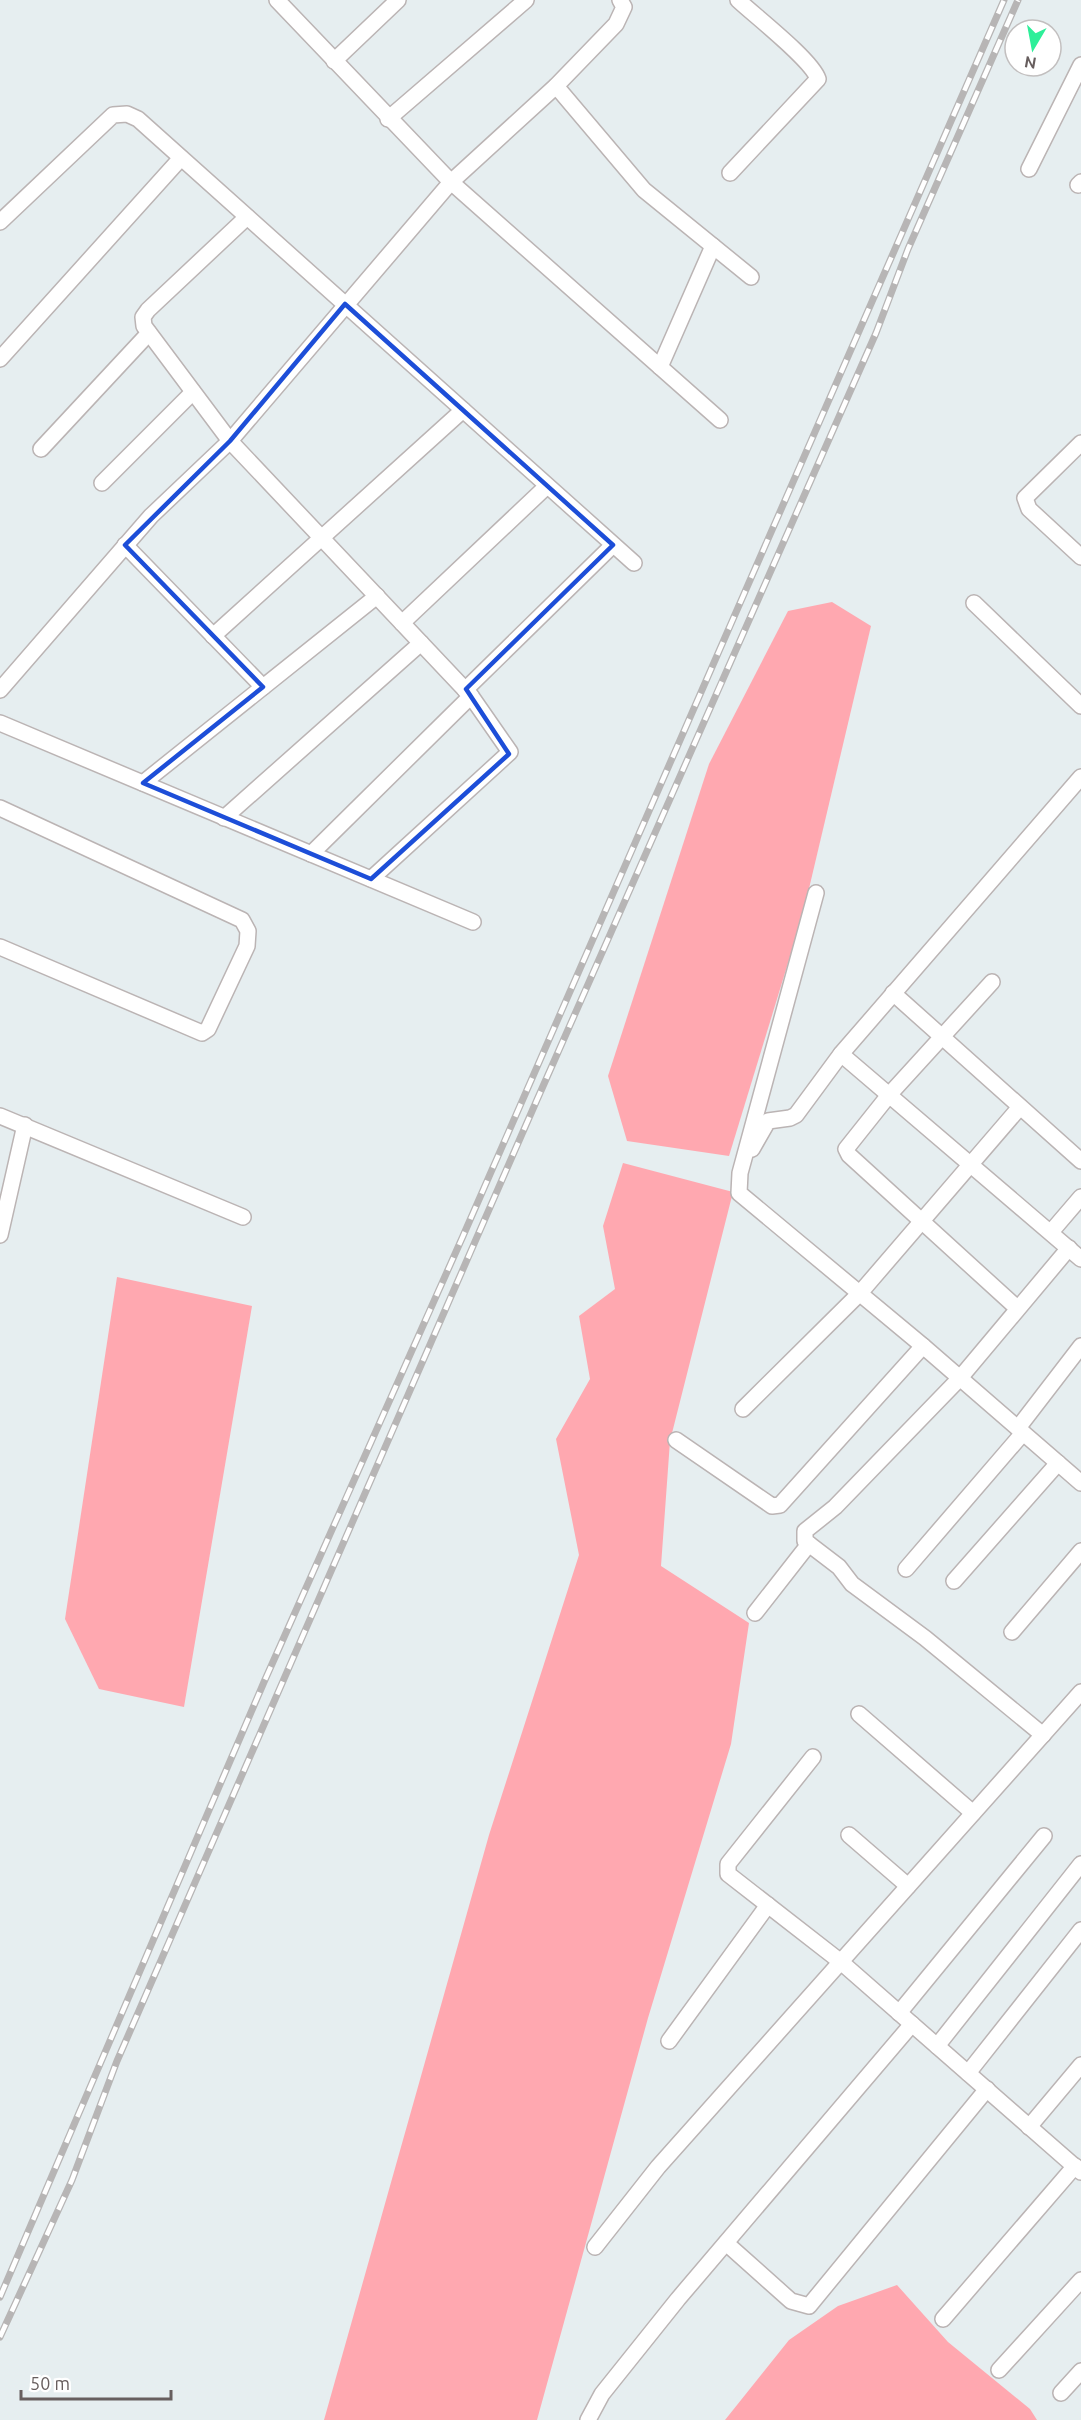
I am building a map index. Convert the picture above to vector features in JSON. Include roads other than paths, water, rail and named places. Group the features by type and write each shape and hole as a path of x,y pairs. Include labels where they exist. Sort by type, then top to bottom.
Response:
{"street":[{"path":"277,0 388,119 451,182 720,420"},
{"path":"334,61 398,0"},
{"path":"388,119 526,0"},
{"path":"0,690 125,545 230,441 451,182 556,86 616,24 624,7 620,0"},
{"path":"730,173 818,79 816,72 793,49 738,0"},
{"path":"1029,169 1081,65"},
{"path":"556,86 644,190 751,276"},
{"path":"0,222 113,115 127,114 138,119 634,563"},
{"path":"0,359 181,158"},
{"path":"247,217 148,310 143,317 144,326 230,441 468,693 509,750 509,754 371,879"},
{"path":"660,367 713,246"},
{"path":"41,449 149,333"},
{"path":"102,483 193,392"},
{"path":"213,636 463,410"},
{"path":"1081,443 1025,498 1029,509 1081,557"},
{"path":"402,623 547,486"},
{"path":"125,545 263,687"},
{"path":"311,854 613,545"},
{"path":"143,783 377,596"},
{"path":"974,603 1081,706"},
{"path":"224,818 421,643"},
{"path":"0,723 473,922"},
{"path":"740,1173 768,1121 794,1116 841,1054 893,993 1078,785"},
{"path":"0,808 242,920 248,931 247,946 208,1029 202,1034 0,947"},
{"path":"816,893 737,1188 742,1198 860,1293 1058,1463 1079,1476"},
{"path":"992,981 847,1146 847,1153 1017,1308"},
{"path":"893,993 1081,1161"},
{"path":"841,1054 1081,1259"},
{"path":"742,1409 860,1293 1020,1107"},
{"path":"0,1116 243,1217"},
{"path":"0,1235 25,1125"},
{"path":"1051,1232 1081,1197"},
{"path":"1043,1735 925,1638 852,1584 838,1567 805,1541 805,1531 835,1507 960,1378 1070,1248"},
{"path":"676,1440 772,1506 780,1505 923,1346"},
{"path":"906,1569 1020,1430 1081,1346"},
{"path":"954,1581 1058,1463"},
{"path":"755,1613 809,1544"},
{"path":"1012,1632 1081,1551"},
{"path":"595,2247 658,2167 1081,1692"},
{"path":"859,1714 973,1813"},
{"path":"813,1757 727,1868 728,1874 841,1962 1078,2169 943,2319"},
{"path":"849,1835 908,1886"},
{"path":"899,2013 1044,1836"},
{"path":"937,2046 1081,1864"},
{"path":"669,2040 768,1905"},
{"path":"968,2073 1081,1930"},
{"path":"588,2420 602,2394 726,2243 912,2024"},
{"path":"1029,2127 1081,2065"},
{"path":"726,2243 791,2301 809,2306 987,2090"},
{"path":"999,2370 1081,2280"},
{"path":"1061,2393 1081,2371"}],"railway":[{"path":"0,2297 264,1682 463,1236 1004,0"},
{"path":"0,2337 72,2180 117,2061 536,1102 876,333 908,249 1018,0"}]}
